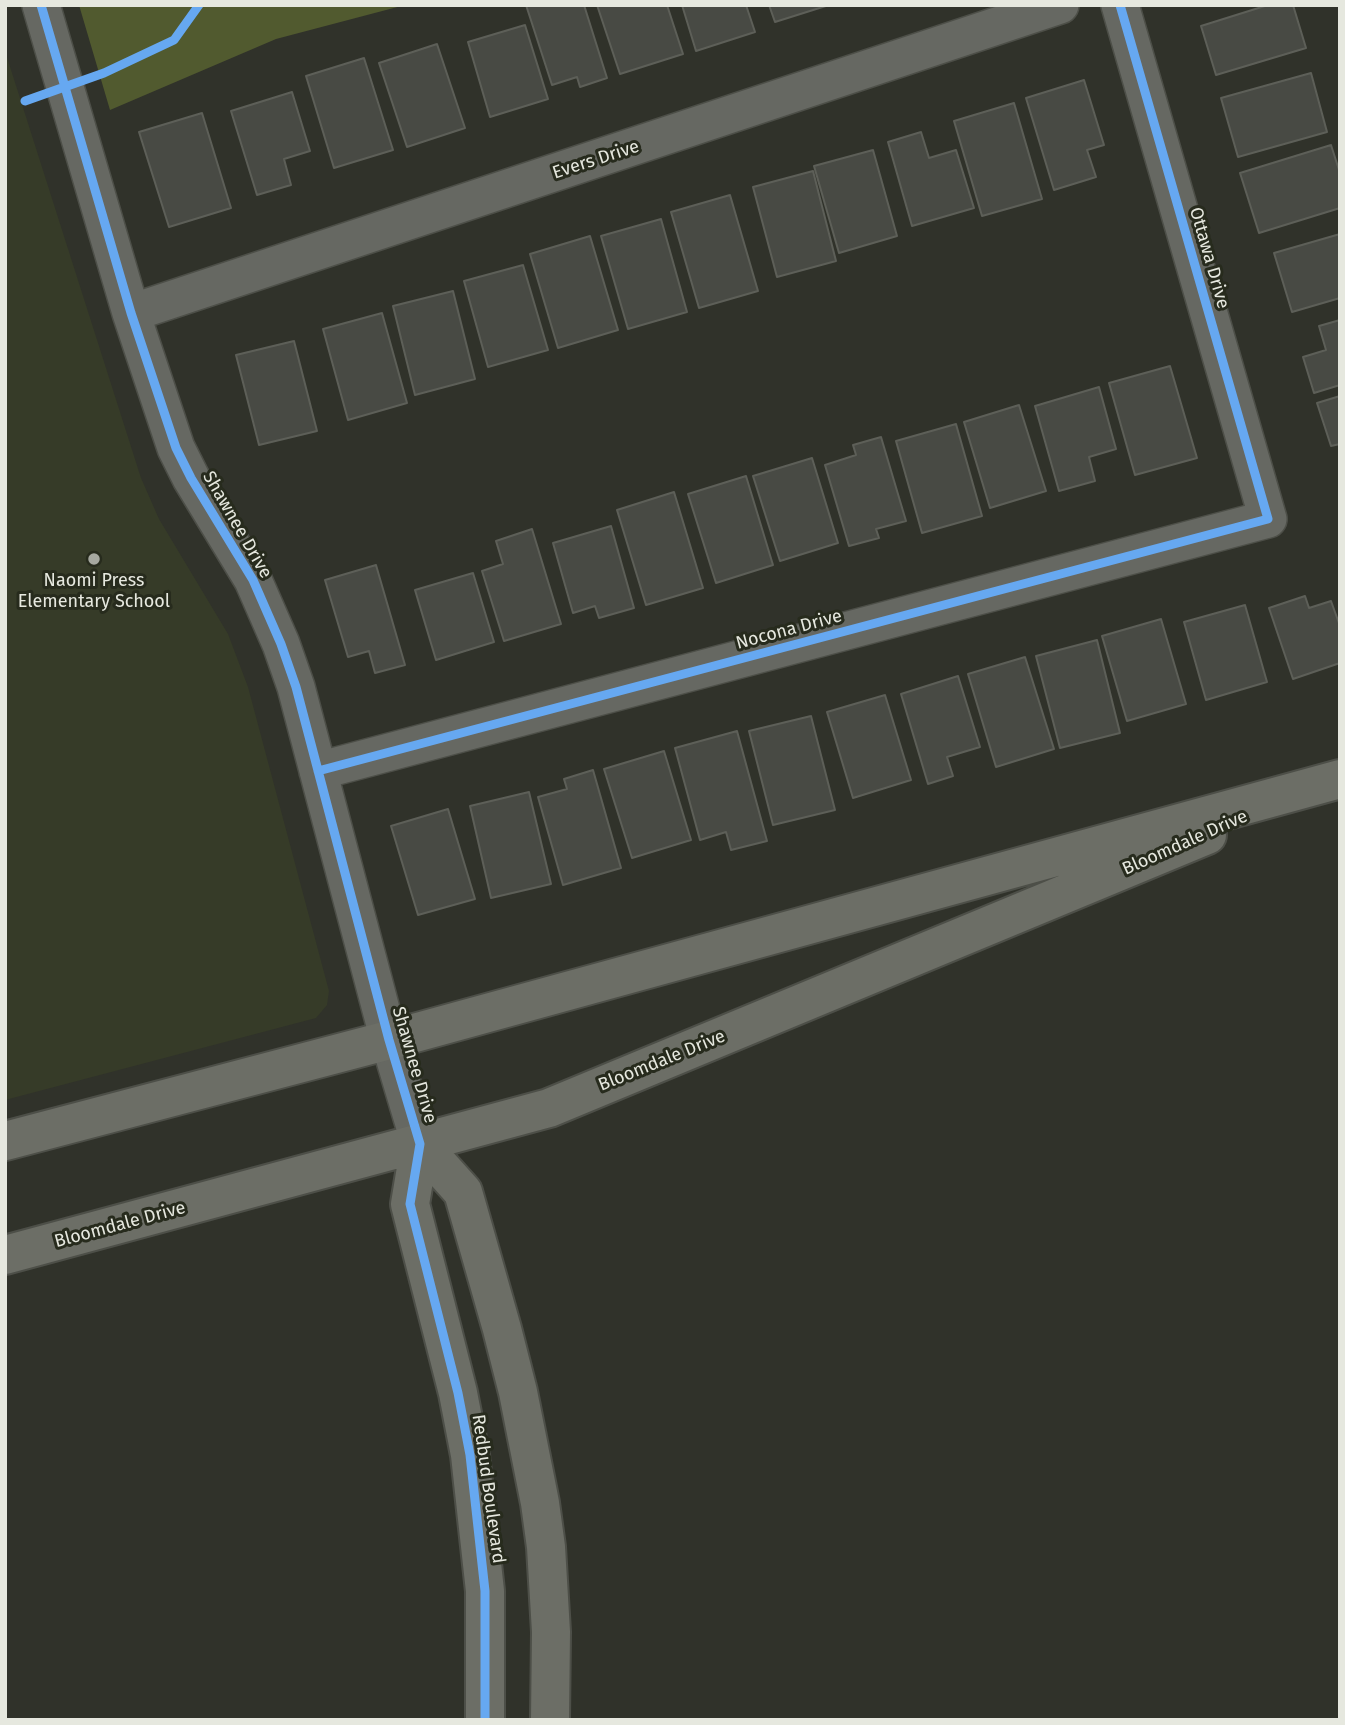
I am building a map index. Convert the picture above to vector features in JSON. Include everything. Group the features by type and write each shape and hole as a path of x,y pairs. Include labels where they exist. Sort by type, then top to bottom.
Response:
{"street":[{"name":"Shawnee Drive","path":"41,5 131,313 176,447 191,478 253,580 281,644 296,687 389,1040 420,1144"},
{"name":"Evers Drive","path":"131,313 1060,5"},
{"name":"Ottawa Drive","path":"1120,5 1268,519"},
{"name":"Nocona Drive","path":"317,771 1268,519"},
{"name":"Bloomdale Drive","path":"5,1141 389,1040 1340,779"},
{"name":"Bloomdale Drive","path":"5,1255 549,1108 1161,856 1293,793"},
{"name":"Redbud Boulevard","path":"420,1144 410,1204 458,1393 470,1455 485,1591 485,1720"},
{"path":"420,1144 463,1192 518,1392 546,1547 551,1632 550,1720"}],"shaded area":[{"name":"Naomi Press Elementary School","path":"5,51 141,478 159,519 228,634 248,687 329,991 327,1005 316,1018 5,1100"}],"green space":[{"path":"79,5 405,5 276,39 110,110"}],"building":[{"path":"526,5 584,5 607,78 580,87 577,77 552,85"},
{"path":"597,5 667,5 683,54 620,74"},
{"path":"682,5 746,5 755,32 696,51"},
{"path":"769,5 829,5 775,22"},
{"path":"1268,5 1293,5 1306,48 1216,75 1201,26"},
{"path":"525,25 548,99 490,117 468,42"},
{"path":"437,44 465,128 407,147 379,63"},
{"path":"364,58 393,150 334,168 306,76"},
{"path":"1311,73 1327,132 1238,157 1221,98"},
{"path":"1084,80 1104,145 1087,150 1096,177 1054,190 1026,98"},
{"path":"292,92 310,151 284,159 291,185 257,195 231,111"},
{"path":"1014,103 1042,199 982,216 954,121"},
{"path":"202,113 231,208 169,227 139,132"},
{"path":"921,132 929,158 956,150 974,208 912,226 888,142"},
{"path":"1331,145 1340,173 1340,208 1259,233 1240,173"},
{"path":"873,150 897,236 839,253 814,166"},
{"path":"813,171 836,261 777,277 753,187"},
{"path":"730,195 758,291 699,308 671,212"},
{"path":"661,219 687,312 628,329 601,236"},
{"path":"1340,234 1340,298 1292,312 1274,253"},
{"path":"590,236 618,330 558,348 530,254"},
{"path":"523,265 548,350 488,367 464,281"},
{"path":"453,291 475,379 415,395 393,306"},
{"path":"382,313 407,403 348,420 323,329"},
{"path":"1340,320 1340,385 1314,393 1303,357 1326,350 1319,326"},
{"path":"294,341 317,431 259,445 236,355"},
{"path":"1170,366 1197,458 1135,475 1109,383"},
{"path":"1099,387 1116,449 1089,457 1095,481 1059,491 1035,406"},
{"path":"1340,396 1340,444 1331,446 1317,403"},
{"path":"1019,405 1046,491 990,508 964,422"},
{"path":"956,424 982,516 922,533 896,441"},
{"path":"881,437 906,521 876,529 879,538 849,546 825,465 856,455 853,445"},
{"path":"812,458 838,543 780,561 753,476"},
{"path":"746,476 773,565 716,583 688,494"},
{"path":"674,492 703,588 646,605 617,510"},
{"path":"611,526 634,608 599,618 595,606 573,613 553,543"},
{"path":"532,529 561,624 504,641 482,571 503,564 496,541"},
{"path":"376,565 405,665 375,673 369,651 348,657 325,580"},
{"path":"473,573 494,642 436,660 415,590"},
{"path":"1305,596 1309,608 1331,601 1340,626 1340,663 1293,679 1269,608"},
{"path":"1245,605 1267,682 1206,700 1184,622"},
{"path":"1161,619 1186,704 1127,721 1102,636"},
{"path":"1097,640 1120,733 1060,748 1036,656"},
{"path":"1025,657 1054,749 996,767 968,674"},
{"path":"958,676 980,747 947,757 953,776 928,784 901,694"},
{"path":"885,695 911,780 853,798 827,712"},
{"path":"811,716 835,810 773,825 749,731"},
{"path":"737,731 767,841 731,850 726,832 700,840 675,748"},
{"path":"664,751 691,840 632,858 604,769"},
{"path":"593,770 621,868 563,885 538,797 567,789 564,779"},
{"path":"529,792 551,884 491,898 470,806"},
{"path":"448,809 475,899 418,915 391,826"}],"cycle path":[{"path":"41,5 131,313 176,448 191,478 253,580 281,644 296,687 389,1040 420,1144 410,1204 458,1393 470,1455 485,1591 485,1720"},
{"path":"25,101 104,73 174,40 199,5"},
{"path":"318,771 1268,519 1120,5"}],"place":[{"name":"Naomi Press Elementary School","path":"94,559"}]}
